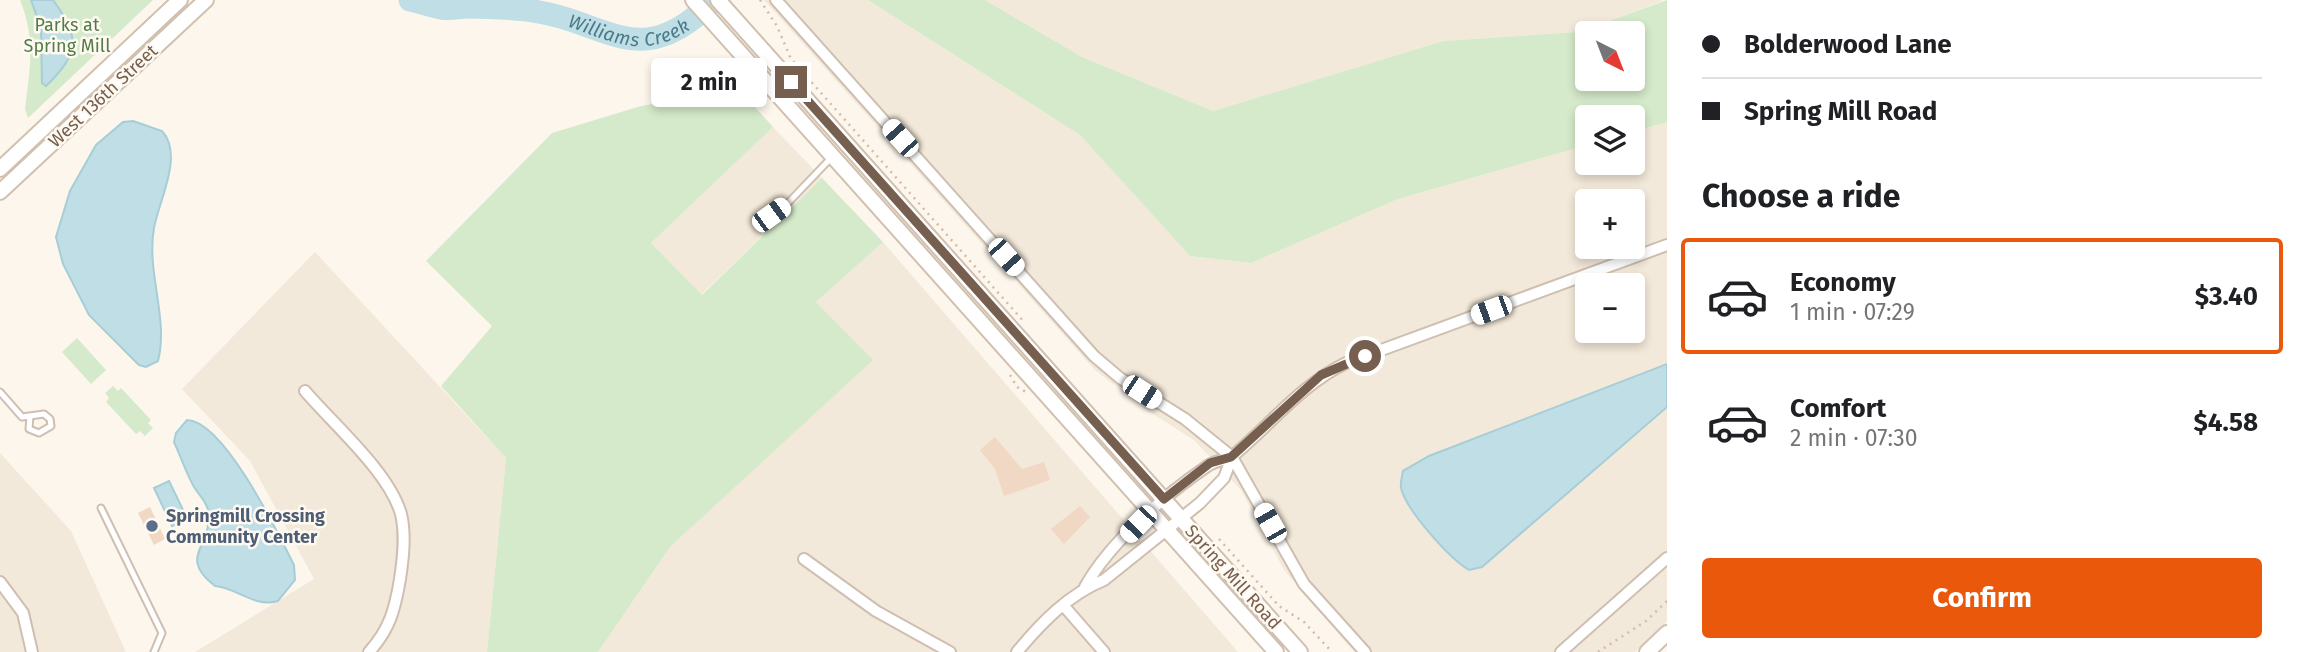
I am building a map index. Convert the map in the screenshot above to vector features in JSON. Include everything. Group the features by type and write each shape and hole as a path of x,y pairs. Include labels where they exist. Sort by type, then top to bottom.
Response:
{"street":[{"name":"West 136th Street","path":"0,169 180,0"},
{"name":"West 136th Street","path":"0,192 206,0"},
{"path":"776,0 1094,356 1121,379 1185,419 1231,457 1304,583 1365,652"},
{"name":"Spring Mill Road","path":"694,1 833,156 1157,506"},
{"name":"Spring Mill Road","path":"722,5 1157,506 1276,652"},
{"path":"1085,587 1095,569 1157,506 1210,463 1231,457 1321,375 1346,363 1667,245"},
{"path":"305,391 385,481 401,515 403,550 395,612 382,637 369,652"},
{"path":"1017,652 1063,605 1085,587 1104,580 1173,525 1224,478 1231,457"},
{"name":"Spring Mill Road","path":"1173,525 1300,652"},
{"path":"1561,652 1667,558"},
{"path":"804,559 876,611 950,652"},
{"path":"0,582 23,613 32,652"},
{"path":"1063,605 1104,652"},
{"path":"1647,652 1667,633"}],"lane":[{"path":"759,220 787,204 815,171 833,156"},
{"path":"0,392 22,417 30,415 44,414 50,419 51,426 39,433 29,429 30,415"},
{"path":"101,508 162,633 154,652"}],"path":[{"path":"760,0 777,26 791,59 1026,325"},
{"path":"1216,537 1279,606 1304,622 1332,652"},
{"path":"1598,652 1646,621 1667,601"}],"shaded area":[{"path":"764,0 868,0 1080,135 1190,256 1251,263 1398,199 1575,148 1575,175 1645,175 1645,128 1667,122 1667,622 1635,652 1354,652 1284,570 1241,490 1194,440 1142,407 1095,370"},
{"path":"985,0 1662,1 1608,21 1575,21 1575,32 1443,41 1213,111 1082,57"},
{"path":"773,127 822,178 701,295 651,243"},
{"path":"883,242 1238,652 598,652 670,547 872,360 816,302"},
{"path":"315,252 506,458 487,652 195,652 314,579 250,461 182,389"},
{"path":"0,453 71,531 126,652 0,652"}],"green space":[{"name":"Parks at Spring Mill","path":"20,0 153,0 28,118 25,109 30,41"},
{"path":"868,0 985,0 1082,57 1213,111 1443,41 1575,32 1575,91 1645,91 1645,21 1609,21 1667,0 1667,122 1645,128 1645,105 1575,105 1575,148 1398,199 1251,263 1190,256 1080,135"},
{"path":"725,74 773,127 651,243 702,295 822,178 883,242 816,302 873,360 670,547 598,652 487,652 506,458 441,386 492,326 426,261 552,133 641,106 690,98"},
{"path":"77,338 106,370 91,384 62,352"},
{"path":"113,386 118,391 121,388 151,420 148,423 153,428 145,436 140,431 136,434 106,402 109,398 105,393"}],"water":[{"path":"31,0 53,0 72,35 70,54 65,64 46,86 42,83 41,28"},
{"path":"133,121 162,131 171,152 168,178 152,245 161,345 158,361 146,367 139,365 89,315 63,264 56,237 70,191 96,145 123,122"},
{"path":"1667,364 1667,407 1482,567 1469,570 1451,556 1411,509 1401,486 1403,471 1429,456"},
{"path":"187,420 202,425 233,458 263,505 294,565 295,580 278,601 261,602 215,586 198,567 197,559 206,533 208,510 191,482 174,442 176,433"},
{"path":"169,481 187,518 172,526 154,488"}],"building":[{"path":"995,437 1022,469 1044,462 1050,480 1004,496 995,469 980,450"},
{"path":"1080,506 1090,517 1064,544 1051,529"},
{"name":"Springmill Crossing Community Center","path":"150,507 165,539 154,545 138,513"}],"waterway":[{"name":"Williams Creek","path":"410,0 444,9 475,7 527,10 623,37 643,39 665,35 688,23 714,0"}],"place":[{"name":"Springmill Crossing Community Center","path":"152,526"}],"route":[{"path":"791,82 1164,499 1210,463 1231,457 1321,375 1365,356"}]}
